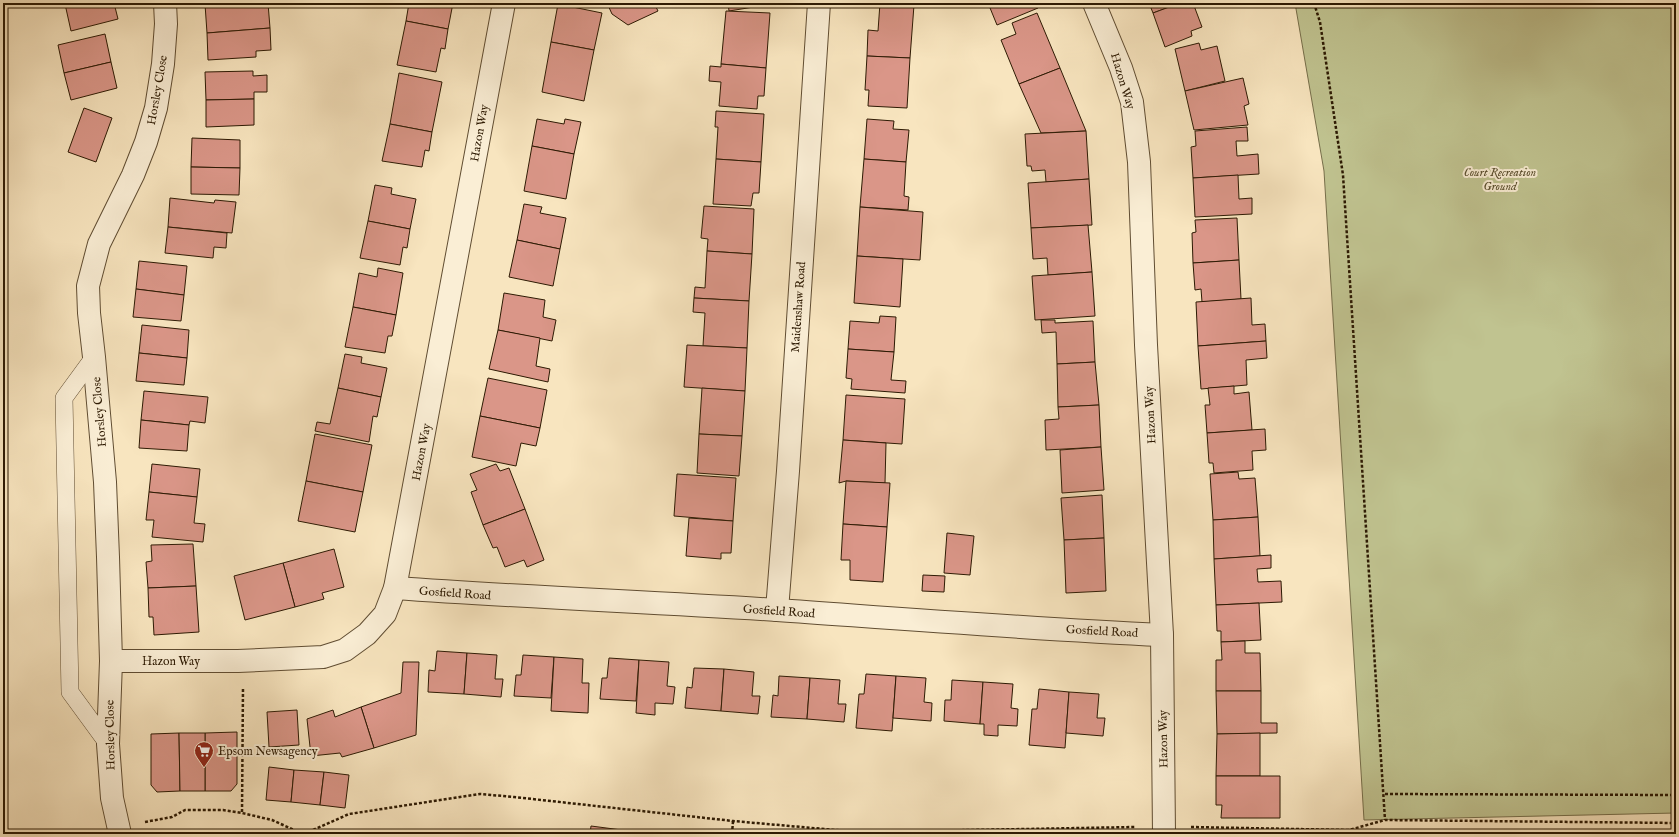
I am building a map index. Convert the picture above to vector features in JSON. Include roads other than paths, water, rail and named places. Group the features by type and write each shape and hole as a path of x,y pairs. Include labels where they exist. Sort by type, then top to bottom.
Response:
{"street":[{"name":"Horsley Close","path":"120,834 112,798 108,744 111,661 105,482 94,357 88,313 88,286 99,244 134,175 156,108 166,24 165,3"},
{"name":"Hazon Way","path":"111,661 243,661 323,657 345,650 367,634 385,614 395,588 504,3"},
{"name":"Maidenshaw Road","path":"777,610 788,471 819,3"},
{"name":"Hazon Way","path":"1094,3 1121,68 1132,102 1137,147 1162,635 1164,834"},
{"name":"Gosfield Road","path":"395,588 543,598 777,610 876,618 1162,635"}],"lane":[{"path":"94,357 64,398 70,692 108,744"}],"place":[{"name":"Epsom Newsagency","path":"204,768"}],"park label":[{"name":"Court Recreation Ground","path":"1500,179"}]}
